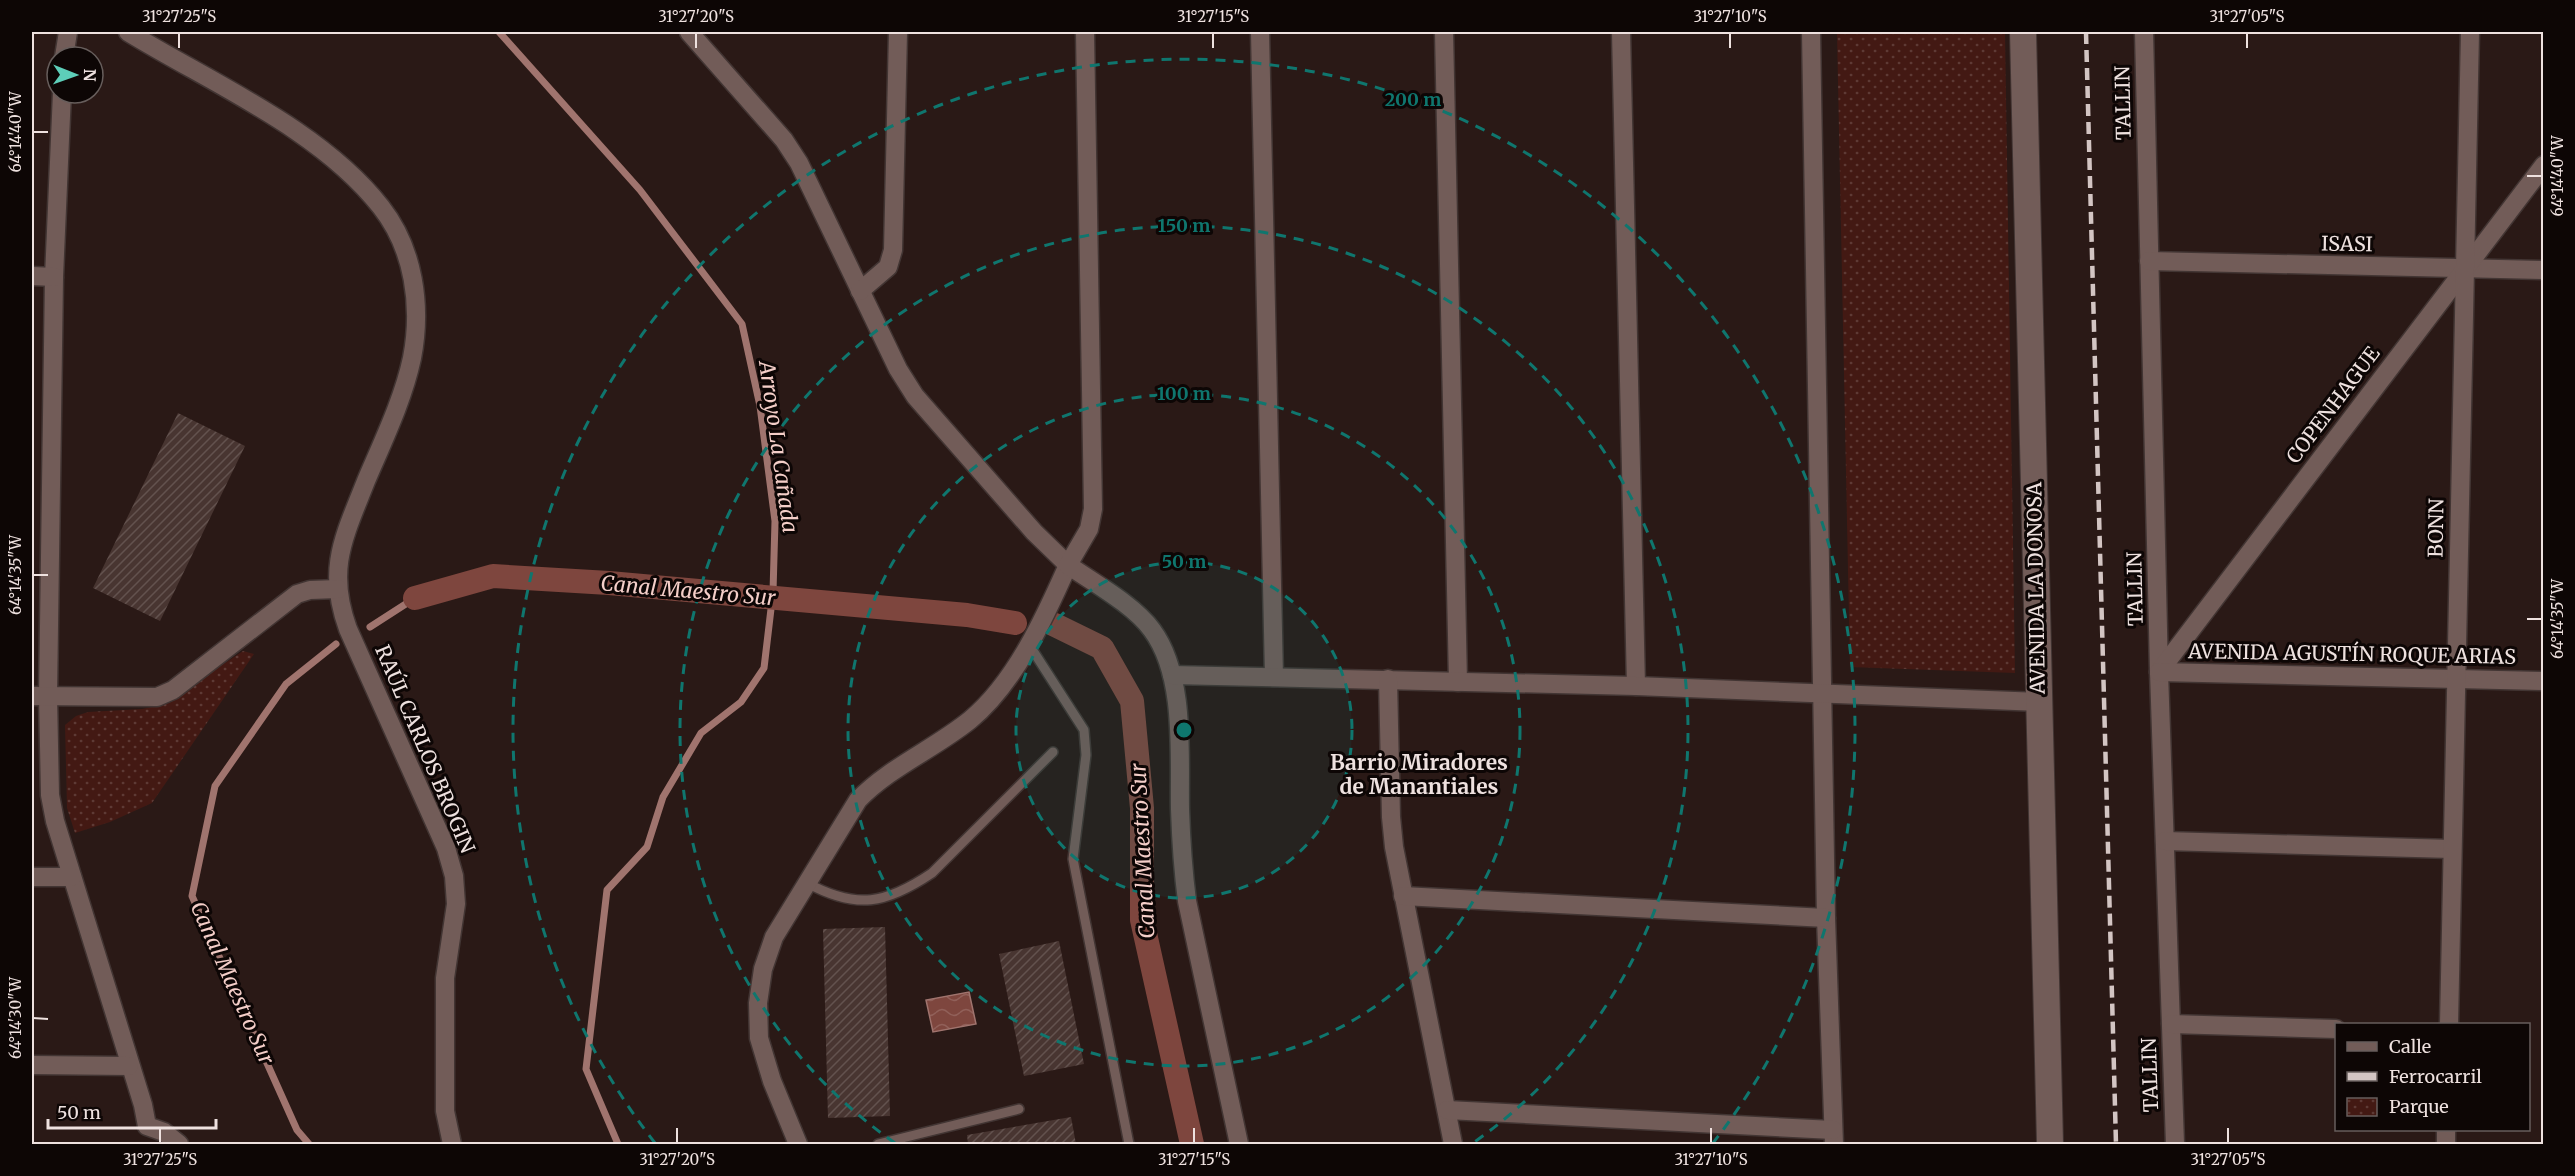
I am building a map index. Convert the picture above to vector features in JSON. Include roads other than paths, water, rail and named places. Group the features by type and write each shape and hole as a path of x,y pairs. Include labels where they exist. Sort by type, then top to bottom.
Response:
{"main road":[{"name":"AVENIDA LA DONOSA","path":"2023,32 2050,1144"}],"street":[{"name":"RAÚL CARLOS BROGIN","path":"128,32 307,138 344,169 381,207 402,241 415,283 416,322 412,357 403,391 343,540 338,566 338,589 340,605 348,629 446,848 454,876 456,904 446,978 445,1004 445,1111 452,1144"},
{"path":"860,291 888,267 893,250 898,32"},
{"path":"798,1144 772,1081 759,1038 758,1003 763,969 774,938 858,800 875,783 970,720 992,698 1050,607 1068,565 1089,529 1093,509 1085,32"},
{"path":"1260,32 1274,677"},
{"path":"1444,32 1458,682"},
{"path":"1621,32 1636,686"},
{"path":"1447,1110 1833,1137 1826,918 1811,32"},
{"name":"TALLIN","path":"2144,32 2159,672 2175,1144"},
{"name":"BONN","path":"2449,1023 2470,32"},
{"path":"696,34 784,140 799,163 898,369 915,396 1034,532 1068,565 1136,614 1152,629 1162,648 1172,675 1178,728 1182,866 1187,901 1239,1144"},
{"path":"61,105 40,696 50,795 72,877 143,1106 147,1126 144,1144"},
{"name":"COPENHAGUE","path":"2159,672 2544,165"},
{"name":"ISASI","path":"2149,261 2544,270"},
{"path":"32,276 54,277"},
{"path":"40,696 157,697 173,690 297,594 310,590 338,589"},
{"name":"AVENIDA AGUSTÍN ROQUE ARIAS","path":"2159,672 2544,681"},
{"path":"1172,675 1636,686 2039,702"},
{"path":"1388,679 1391,817 1403,896 1453,1144"},
{"path":"2165,842 2452,849"},
{"path":"32,877 72,877"},
{"path":"1403,896 1826,918"},
{"path":"2171,1024 2335,1029"},
{"path":"32,1065 129,1066"},
{"path":"147,1126 164,1132 179,1144"}],"lane":[{"path":"1028,643 1084,730 1086,755 1073,859 1129,1144"},
{"path":"807,883 830,895 850,900 881,899 910,888 932,873 1053,752"},
{"path":"879,1144 1019,1109"}],"water":[{"path":"969,992 976,1024 933,1032 926,1000"}],"waterway":[{"name":"Arroyo La Cañada","path":"499,32 640,190 742,324 760,406 775,521 773,592 764,668 741,702 701,733 663,797 647,847 607,890 586,1069 618,1144"},
{"name":"Canal Maestro Sur","path":"415,598 493,576 609,583 967,615 1015,623"},
{"name":"Canal Maestro Sur","path":"370,627 415,598"},
{"name":"Canal Maestro Sur","path":"1055,625 1102,648 1132,701 1142,808 1142,920 1192,1144"},
{"name":"Canal Maestro Sur","path":"309,1144 297,1130 192,896 215,786 286,684 336,644"}],"railway":[{"path":"2086,32 2116,1144"}],"district":[{"name":"Barrio Miradores de Manantiales","path":"1419,775"}]}
